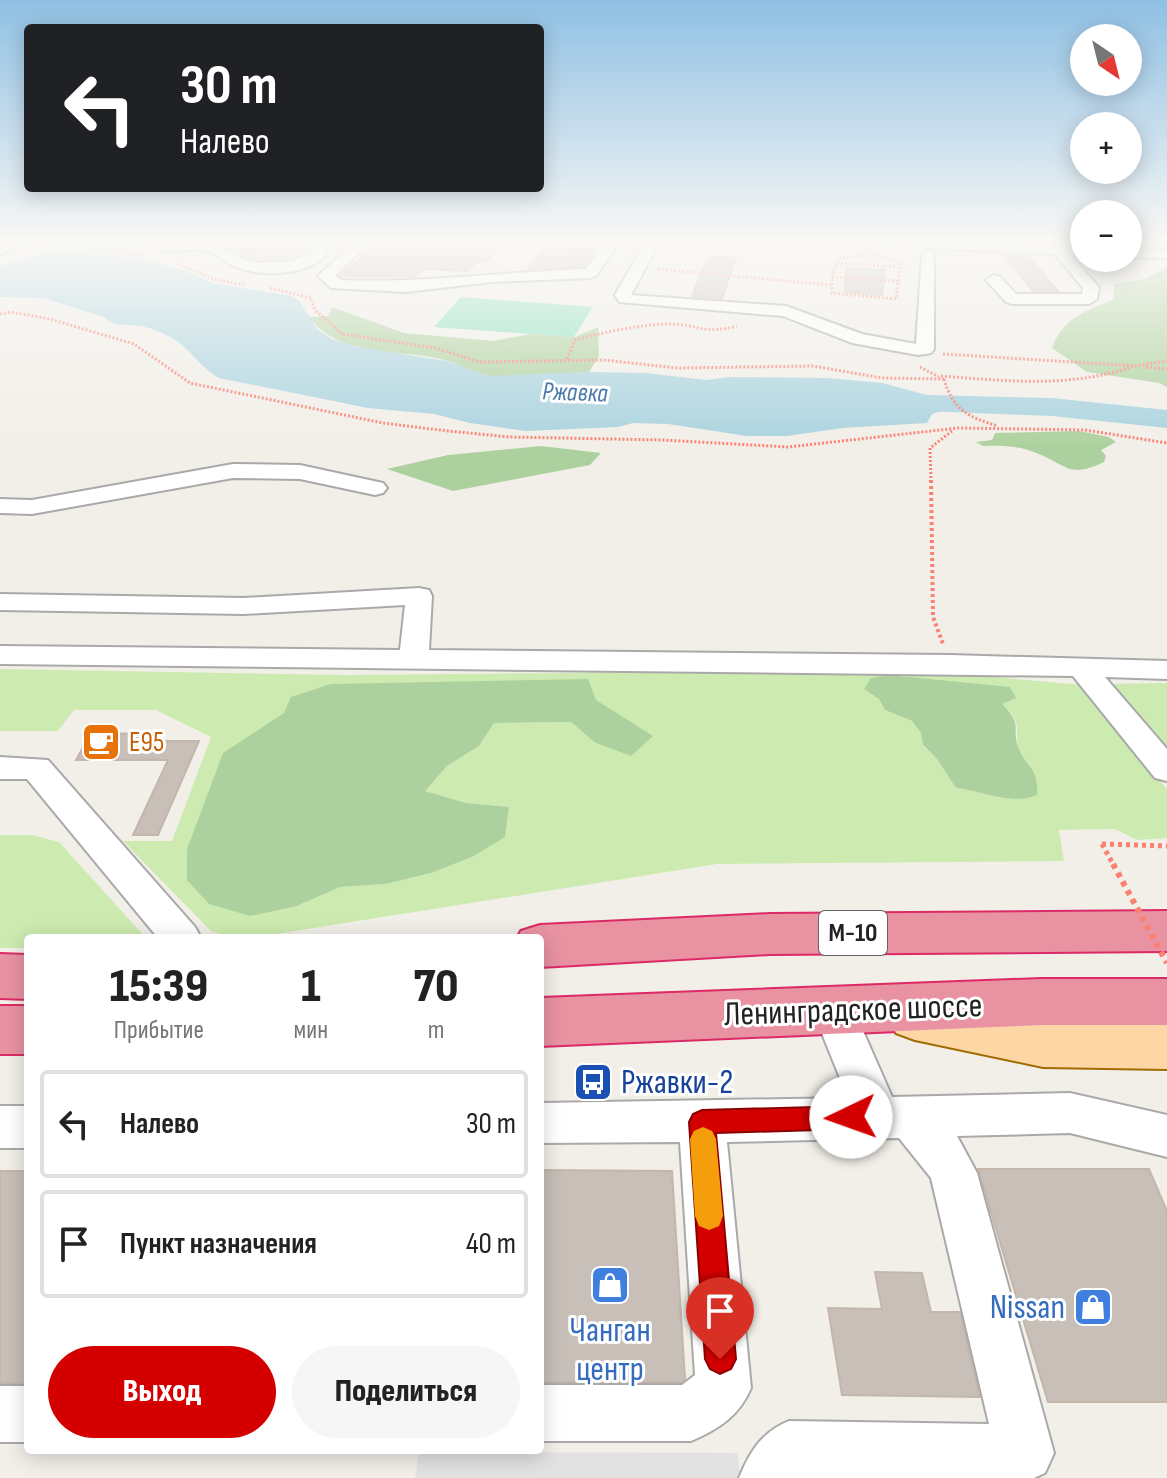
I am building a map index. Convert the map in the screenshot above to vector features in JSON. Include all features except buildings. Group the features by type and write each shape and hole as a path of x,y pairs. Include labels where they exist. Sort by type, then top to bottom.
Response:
{"highway":[{"name":"М-10","path":"556,943 770,934 1167,931"},
{"path":"0,976 24,977"},
{"name":"Ленинградское шоссе","path":"544,1022 1041,1002 1167,1002"},
{"path":"0,1030 24,1030"}],"main road":[{"path":"855,1011 1043,1044 1167,1046"}],"street":[{"path":"772,310 786,311 858,339 918,350 925,349 927,310"},
{"path":"0,506 32,507 233,471 300,472 375,488"},
{"path":"0,602 244,606 419,596 414,661"},
{"path":"0,655 950,664 1167,670"},
{"path":"1083,670 1167,770"},
{"path":"0,768 36,768 178,934"},
{"path":"768,1478 789,1450 1025,1453 953,1173 941,1152 893,1116 855,1011"},
{"path":"544,1123 1070,1113 1167,1136"},
{"path":"544,1413 691,1413 723,1388 702,1122"},
{"path":"0,1127 24,1127"},
{"path":"0,1414 24,1414"}],"path":[{"path":"315,310 342,334 435,348 479,362 604,360 677,368 813,366 882,378 913,376 944,379 955,410 1005,429"},
{"path":"0,312 11,312 134,344 190,383 383,423 510,437 663,440 788,447 955,429 1085,430 1167,443"},
{"path":"936,375 1038,383 1117,373 1135,366 1167,369"},
{"path":"950,664 933,617 930,448 955,429"},
{"path":"1167,846 1102,844 1167,963"}],"green space":[{"path":"331,310 340,310 404,333 493,341 531,334 574,337 598,327 599,356 589,372 525,377 489,376 448,361 373,350 337,340 309,317 328,316"},
{"path":"449,310 591,310 574,337 434,327"},
{"path":"1167,310 1167,387 1159,383 1087,372 1052,348 1062,329 1084,312"},
{"path":"1079,431 1109,437 1116,442 1101,450 1106,456 1104,462 1076,470 1025,449 983,446 976,442 992,440 995,433"},
{"path":"541,446 601,453 590,465 453,491 387,469 448,455"},
{"path":"0,669 346,675 917,670 1082,685 1167,789 1167,838 1137,840 1115,829 1059,830 1064,861 717,864 276,934 220,934 211,931 123,841 172,841 211,737 156,710 74,710 58,731 0,731","holes":["889,675 918,678 990,698 1012,714 1017,727 1019,750 1035,775 1037,794 1017,799 956,788 937,759 923,746 921,733 912,721 885,710 879,699 865,689","596,700 594,742 571,722 494,723 479,746 447,766 424,791 466,803 509,807 472,857 431,873 386,884 340,887 297,906 257,733 284,713"]},
{"path":"889,675 1010,687 1016,698 1002,704 1015,722 1017,742 1034,773 1037,795 1017,799 956,788 937,759 923,745 921,733 912,721 885,710 879,699 864,689 871,678"},
{"path":"588,679 596,700 653,736 631,756 594,742 571,722 494,723 479,746 447,766 425,791 466,803 509,807 505,837 472,857 431,873 386,884 340,887 297,906 250,916 209,904 187,880 187,849 223,753 284,713 291,697 331,684"},
{"path":"1167,683 1167,758 1105,684"},
{"path":"0,835 32,835 59,842 142,934 24,934 24,948 0,948"}],"shaded area":[{"path":"544,1452 738,1453 740,1478 415,1478 419,1454"}],"water":[{"path":"81,310 305,310 317,329 332,339 357,347 447,361 489,376 589,372 646,373 706,380 730,377 827,378 883,383 948,401 949,409 932,414 927,423 843,428 787,436 747,436 668,424 633,423 618,427 526,431 434,414 368,408 219,378 167,335 140,326 117,324"}],"waterway":[{"name":"Ржавка","path":"887,403 1052,407 1167,419"}],"slow traffic":[{"path":"703,1139 709,1216"}],"place":[{"name":"E95","path":"101,742"},
{"name":"Ржавки-2","path":"593,1082"},
{"name":"Чанган центр","path":"610,1285"},
{"name":"Nissan","path":"1093,1307"}],"route":[{"path":"720,1359 702,1122 851,1117"}]}
